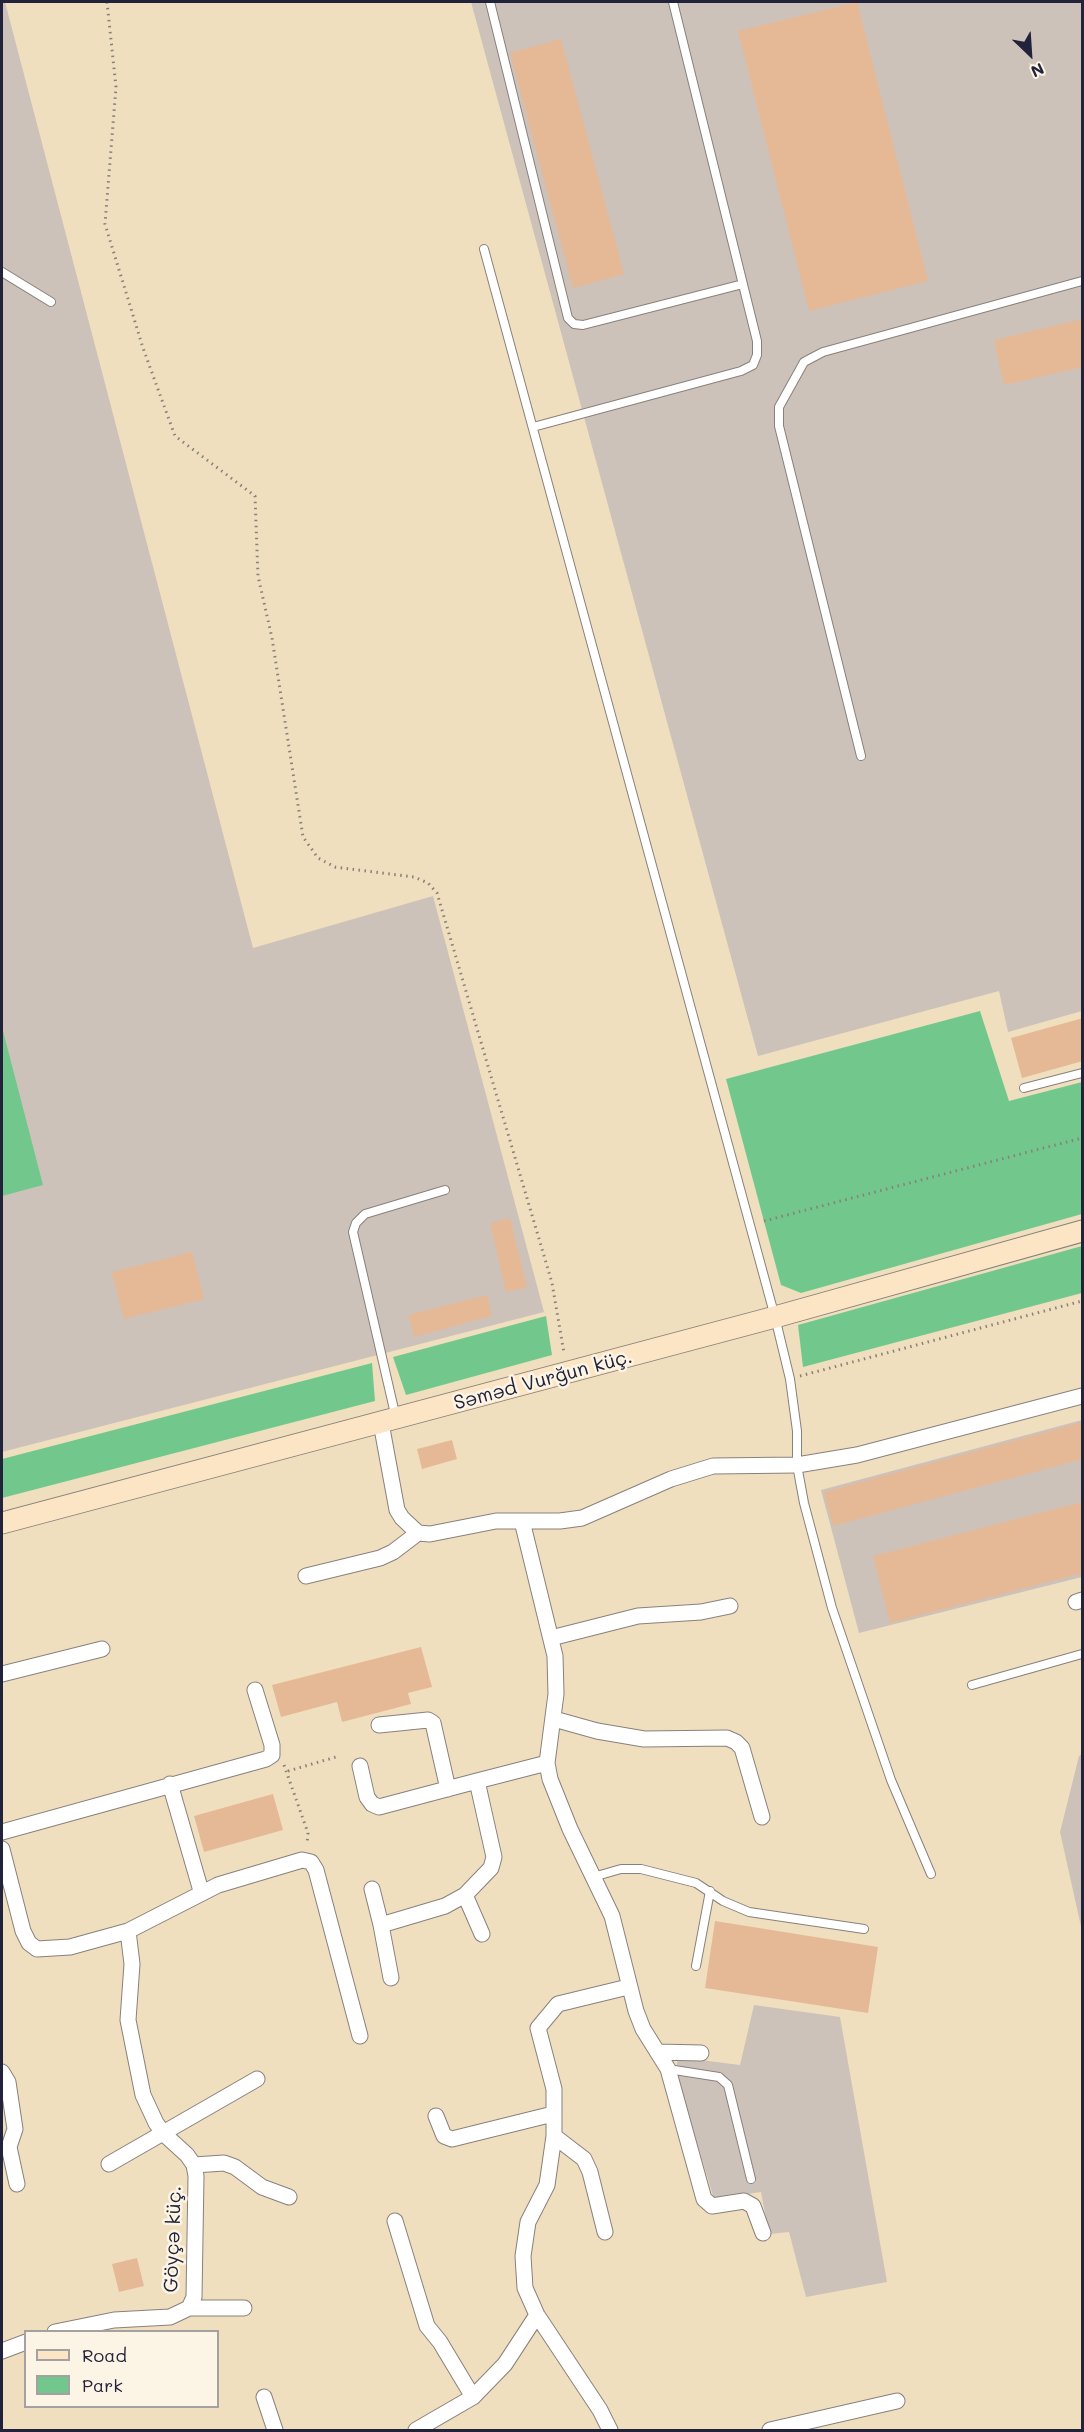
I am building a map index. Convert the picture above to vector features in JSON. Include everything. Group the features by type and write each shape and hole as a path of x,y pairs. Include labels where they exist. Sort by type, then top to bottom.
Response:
{"main road":[{"name":"Səməd Vurğun küç.","path":"2,1523 775,1317 1083,1231"}],"street":[{"path":"306,1576 380,1558 393,1552 418,1533 430,1534 496,1521 560,1521 582,1518 671,1479 713,1466 797,1465 857,1455 1083,1396"},
{"path":"389,1421 397,1510 418,1533"},
{"path":"522,1521 551,1638 556,1694 547,1763 558,1803 619,1937 628,1987 643,2029 668,2068 704,2199 712,2206 744,2201 753,2206 763,2233"},
{"path":"551,1638 638,1616 701,1612 730,1606"},
{"path":"2,1674 102,1649"},
{"path":"2,1832 266,1759 272,1755 272,1745 255,1690"},
{"path":"554,1719 597,1731 644,1739 727,1738 736,1742 742,1749 762,1817"},
{"path":"379,1725 428,1720 433,1723 448,1789"},
{"path":"360,1766 367,1797 372,1804 379,1807 547,1763"},
{"path":"381,1925 445,1906 465,1895 491,1868 494,1857 477,1781"},
{"path":"170,1784 201,1891"},
{"path":"2,1849 23,1931 29,1943 37,1949 70,1947 128,1931 201,1891 302,1860 311,1862 316,1870 360,2036"},
{"path":"372,1889 391,1978"},
{"path":"465,1895 482,1934"},
{"name":"Göyçə küç.","path":"60,2330 114,2320 170,2317 189,2308 194,2297 196,2176 194,2164 164,2134 143,2095 128,2020 132,1964 128,1931"},
{"path":"610,2430 600,2410 537,2315 525,2288 523,2256 528,2222 547,2185 554,2136 554,2089 538,2028 558,2004 628,1987"},
{"path":"658,2052 701,2053"},
{"path":"2,2072 8,2082 15,2129 9,2147 16,2184"},
{"path":"109,2164 258,2079"},
{"path":"436,2116 444,2136 452,2139 553,2114"},
{"path":"554,2136 584,2159 590,2172 605,2232"},
{"path":"194,2164 224,2163 235,2167 262,2187 289,2197"},
{"path":"395,2221 427,2326 440,2342 472,2397"},
{"path":"189,2308 244,2308"},
{"path":"416,2430 472,2397 506,2364 537,2315"},
{"path":"2,2351 24,2343"},
{"path":"264,2397 275,2430"},
{"path":"770,2430 897,2401"}],"lane":[{"path":"489,2 568,318 574,324 583,325 743,284"},
{"path":"533,427 741,371 753,365 757,356 757,340 673,2"},
{"path":"484,249 775,1317 790,1379 797,1431 797,1465 804,1503 832,1608 891,1780 931,1874"},
{"path":"2,272 51,302"},
{"path":"861,756 779,426 780,407 804,362 823,352 1083,281"},
{"path":"1024,1088 1083,1073"},
{"path":"389,1421 353,1232 356,1223 364,1214 445,1190"},
{"path":"972,1685 1083,1654"},
{"path":"593,1877 621,1869 641,1869 696,1883 723,1901 749,1912 864,1929"},
{"path":"696,1966 710,1891"},
{"path":"668,2068 719,2077 728,2085 750,2179"}],"path":[{"path":"107,2 116,87 105,224 143,348 175,435 255,496 258,576 272,638 303,837 318,858 335,867 414,877 428,883 437,893 552,1283 567,1373"},
{"path":"764,1221 1083,1138"},
{"path":"790,1379 1083,1301"},
{"path":"272,1755 288,1771 308,1833 302,1860"},
{"path":"288,1771 336,1757"}],"shaded area":[{"path":"2,2 5,2 253,948 433,896 544,1312 2,1452"},
{"path":"471,2 1082,2 1082,1011 1008,1032 999,991 758,1056"},
{"path":"1082,1420 1082,1577 859,1633 821,1490"},
{"path":"1082,1754 1082,1931 1060,1832 1079,1756"},
{"path":"754,2005 840,2017 887,2282 806,2297 789,2232 769,2234 761,2192 714,2199 677,2077 677,2057 740,2065"}],"green space":[{"path":"980,1011 1009,1101 1082,1082 1082,1214 801,1293 781,1285 726,1079"},
{"path":"2,1027 43,1185 2,1196"},
{"path":"1082,1246 1082,1293 803,1367 798,1325"},
{"path":"546,1316 552,1355 406,1395 393,1357"},
{"path":"372,1363 375,1401 2,1498 2,1459"}],"building":[{"path":"857,2 928,281 809,311 738,31"},
{"path":"561,39 624,274 573,288 510,53"},
{"path":"1083,319 1083,367 1004,385 994,340"},
{"path":"1083,1018 1083,1061 1022,1078 1011,1038"},
{"path":"510,1218 527,1287 506,1292 490,1223"},
{"path":"192,1252 204,1299 124,1319 112,1272"},
{"path":"487,1295 492,1316 414,1337 408,1315"},
{"path":"1083,1422 1083,1459 833,1526 824,1492"},
{"path":"452,1440 457,1459 422,1469 417,1449"},
{"path":"1083,1502 1083,1573 890,1623 873,1556"},
{"path":"421,1647 432,1687 408,1693 411,1704 342,1722 337,1702 281,1717 272,1685"},
{"path":"273,1794 283,1830 204,1852 194,1816"},
{"path":"715,1921 878,1947 868,2013 705,1988"},
{"path":"137,2258 144,2286 119,2292 112,2264"}]}
